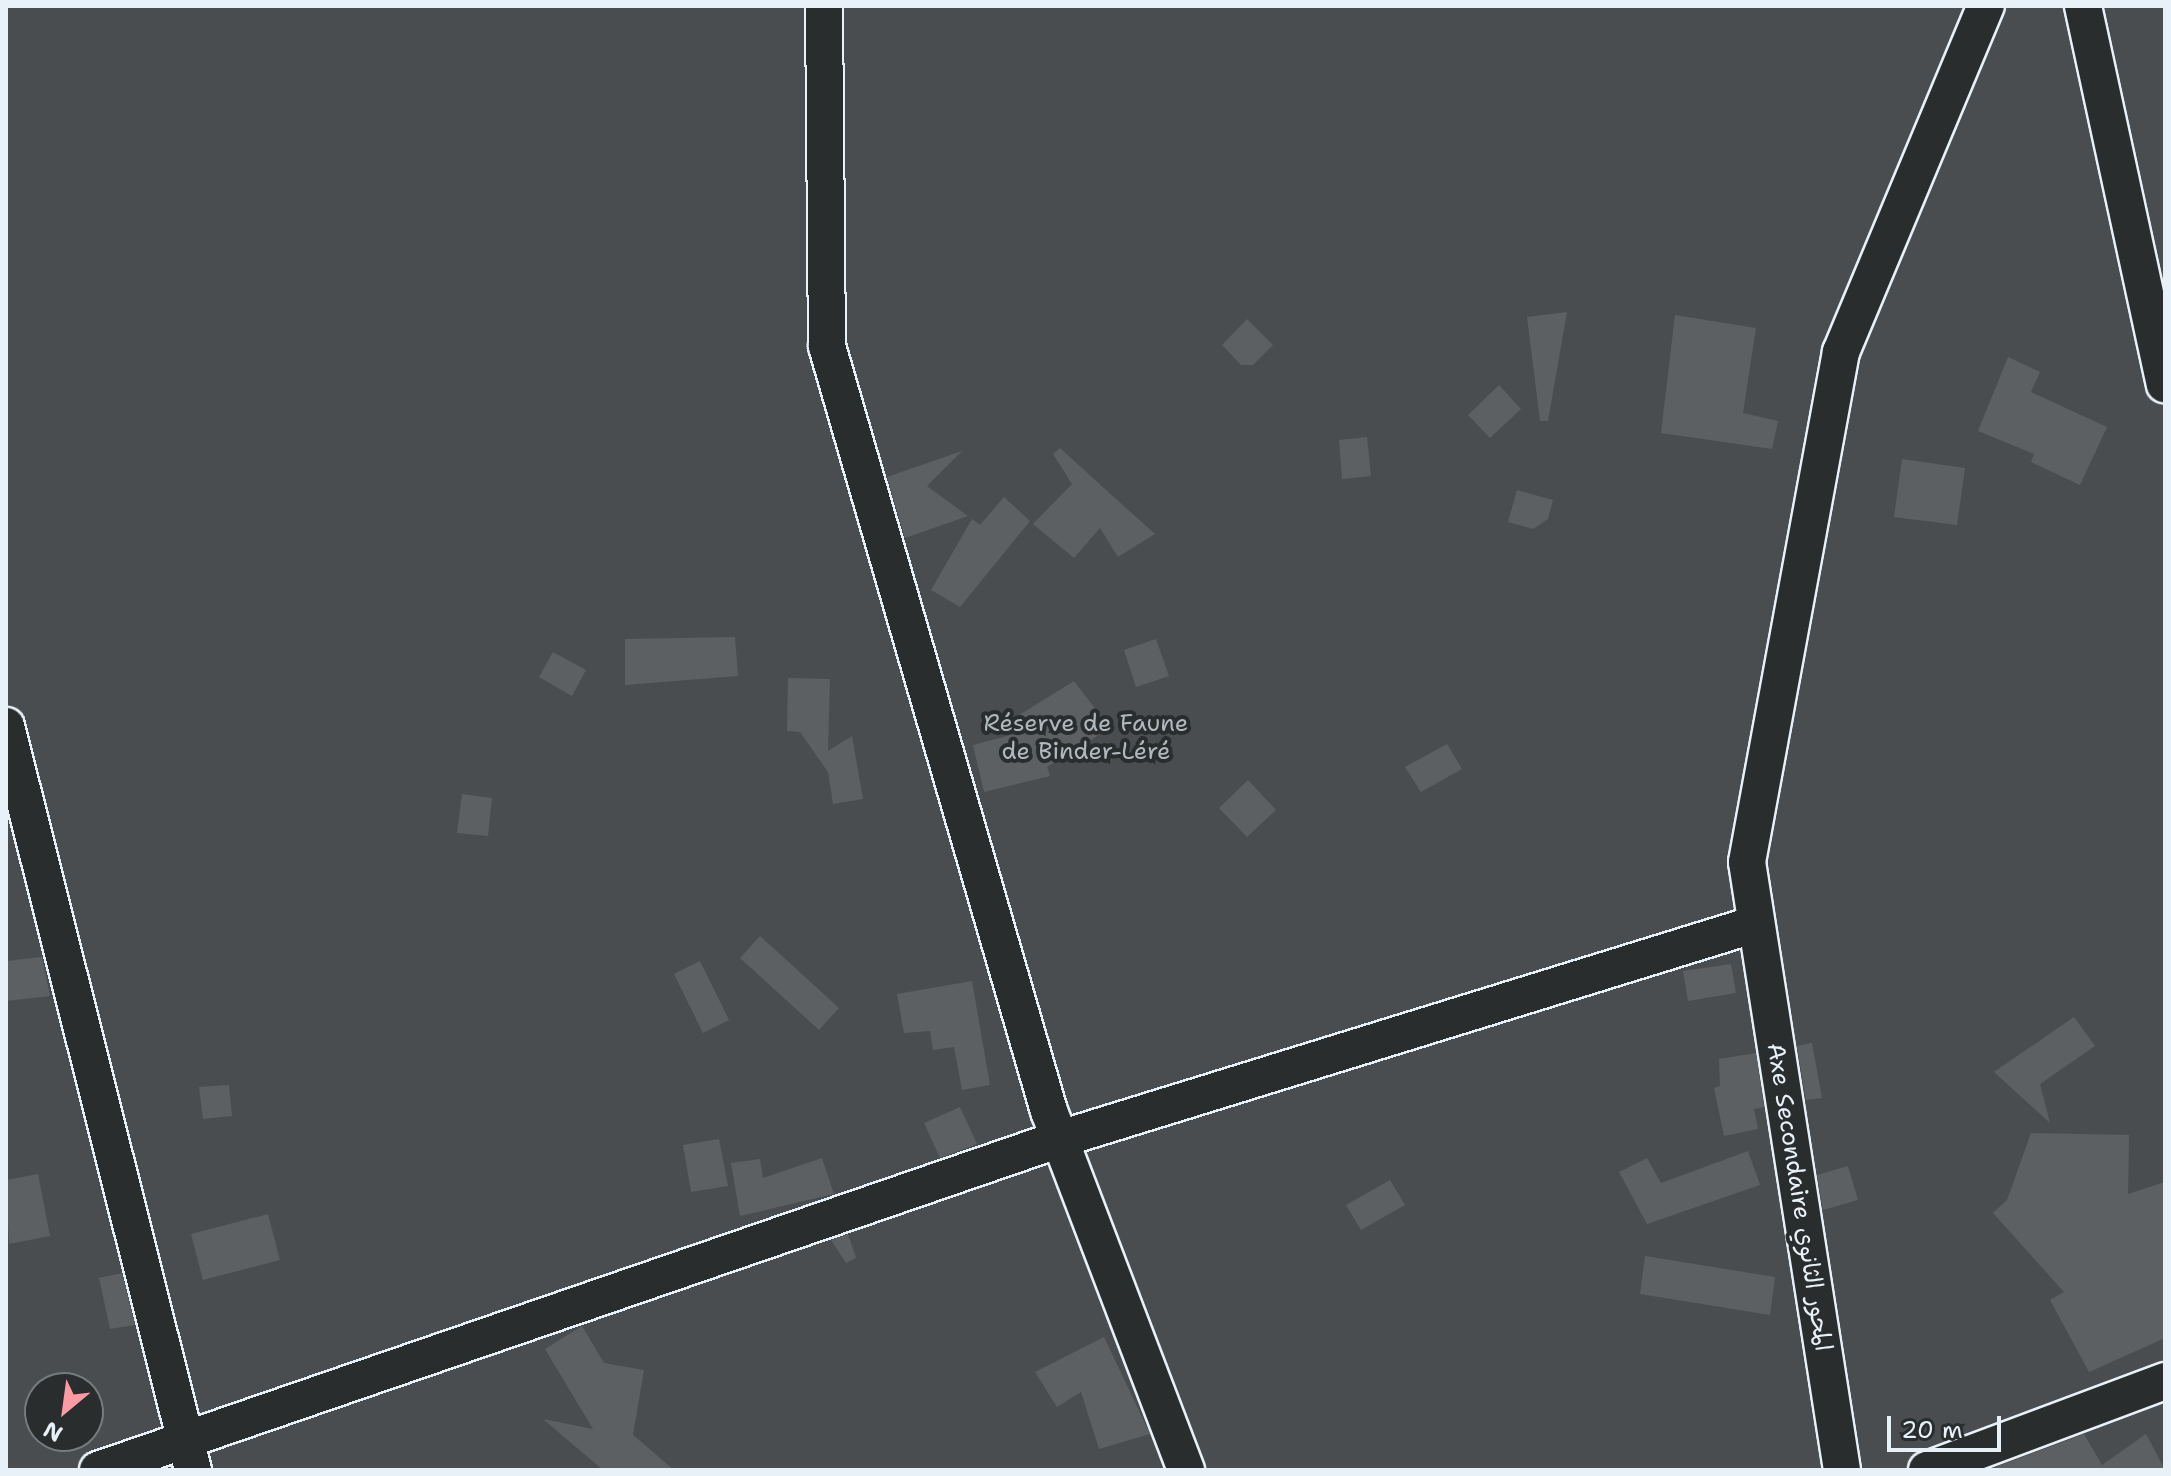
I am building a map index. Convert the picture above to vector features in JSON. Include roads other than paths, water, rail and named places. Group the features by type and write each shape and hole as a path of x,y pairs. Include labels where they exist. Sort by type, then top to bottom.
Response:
{"street":[{"path":"824,6 827,346 1060,1139 1186,1470"},
{"name":"Axe Secondaire المحور الثانوي","path":"1842,1470 1747,862 1841,352 1986,6"},
{"path":"2083,6 2165,384"},
{"path":"6,726 189,1454"},
{"path":"98,1470 189,1454 1060,1139 1756,924"},
{"path":"1927,1470 2165,1381"}],"park label":[{"name":"Réserve de Faune de Binder-Léré","path":"1086,738"}]}
